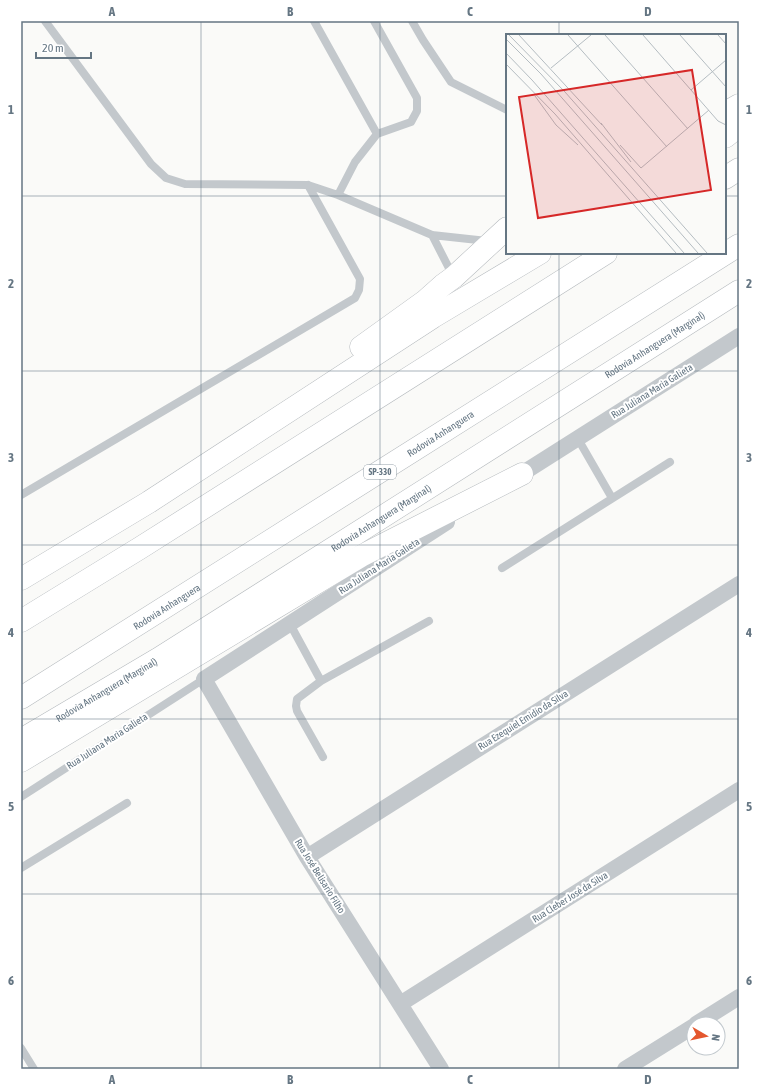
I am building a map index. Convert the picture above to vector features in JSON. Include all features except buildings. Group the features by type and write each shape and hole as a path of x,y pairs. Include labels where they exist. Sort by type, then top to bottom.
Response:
{"highway":[{"path":"726,112 739,105"},
{"path":"726,136 739,126"},
{"path":"726,177 739,169"},
{"path":"149,502 425,301 454,277 499,234"},
{"name":"Rodovia Anhanguera","path":"726,253 739,245"},
{"path":"21,580 149,502 433,317 538,254"},
{"path":"21,621 146,544 604,254"},
{"name":"Rodovia Anhanguera","path":"21,698 144,622 725,254"},
{"name":"Rodovia Anhanguera (Marginal)","path":"21,740 158,659 739,290"},
{"path":"21,761 362,556 522,474"}],"street":[{"name":"Rua Juliana Maria Galieta","path":"204,679 739,336"},
{"name":"Rua Ezequiel Emidio da Silva","path":"307,857 739,584"},
{"name":"Rua José Belisario Filho","path":"204,679 307,857 441,1069"},
{"name":"Rua Cleber José da Silva","path":"400,1004 739,790"},
{"path":"709,1016 739,997"},
{"path":"633,1067 686,1031"}],"lane":[{"path":"45,21 151,164 166,178 185,184 308,185 338,195 432,235 499,234"},
{"path":"314,21 377,134"},
{"path":"338,195 354,162 377,134 411,122 417,111 417,98 374,21"},
{"path":"412,21 422,40 451,82 506,110"},
{"path":"21,495 355,298 359,290 360,279 308,185"},
{"path":"432,235 454,277"},
{"path":"578,439 612,498"},
{"path":"502,568 670,462"},
{"path":"323,757 297,711 297,700 321,681 429,621"},
{"path":"290,624 321,681"},
{"name":"Rua Juliana Maria Galieta","path":"21,797 204,679"},
{"path":"21,868 127,803"},
{"path":"21,1048 34,1069"}]}
